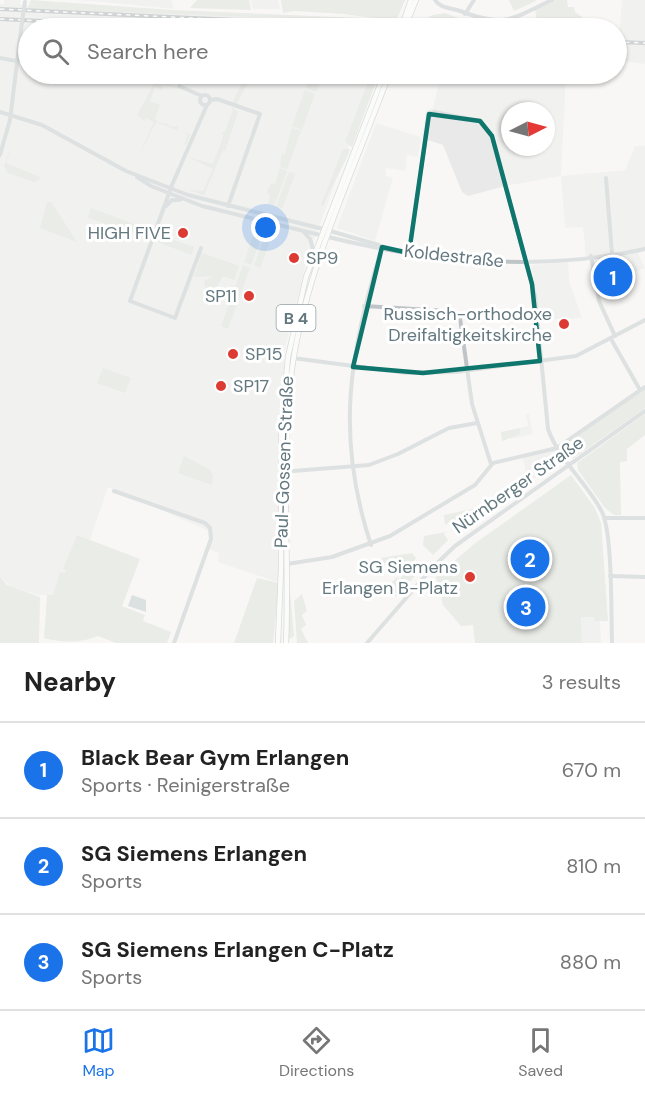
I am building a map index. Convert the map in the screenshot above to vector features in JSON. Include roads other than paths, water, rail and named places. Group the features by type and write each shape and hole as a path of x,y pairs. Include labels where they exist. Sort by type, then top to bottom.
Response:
{"main road":[{"path":"406,18 411,0"},
{"path":"407,18 416,0"},
{"name":"Paul-Gossen-Straße","path":"286,643 288,427 294,358 309,291 381,84"},
{"name":"Paul-Gossen-Straße","path":"278,643 281,568 281,426 288,357 303,290 320,235 385,84"},
{"path":"323,229 330,231"},
{"name":"Koldestraße","path":"320,235 328,237"},
{"name":"B 4","path":"303,290 307,288 309,291"},
{"path":"281,426 284,429 288,427"}],"street":[{"path":"435,0 439,5 477,18"},
{"path":"465,14 474,0"},
{"path":"513,18 552,0"},
{"path":"23,18 25,1"},
{"path":"0,154 11,114 18,48"},
{"path":"0,58 16,61"},
{"path":"179,86 202,96 207,95 210,99 217,99 260,114 228,206"},
{"path":"199,118 202,96"},
{"path":"201,248 176,318 130,301 170,191 199,118 210,99"},
{"path":"201,102 207,105"},
{"path":"0,112 56,131 152,186 323,229"},
{"path":"409,252 430,112 476,119 488,128 535,296 545,413 557,448 605,518 612,643"},
{"path":"606,178 612,255"},
{"path":"170,191 190,202"},
{"path":"164,210 174,200 190,202 320,235"},
{"path":"239,214 245,209"},
{"path":"302,231 310,239 314,252"},
{"name":"Koldestraße","path":"330,231 382,247"},
{"name":"Koldestraße","path":"328,237 409,252 482,261 526,262 612,255 645,249"},
{"path":"371,545 352,468 348,424 353,367 364,306 382,247"},
{"path":"591,256 599,301 613,337 640,390"},
{"path":"364,306 453,312 462,323 467,370 477,423 491,464"},
{"path":"294,358 406,373 467,370 576,356 645,321"},
{"path":"287,564 332,557 371,545 397,532 475,484 491,464 557,448 645,387"},
{"name":"Nürnberger Straße","path":"367,643 443,556 645,411"},
{"path":"293,471 352,468 390,458 448,428 477,423"},
{"path":"114,491 205,523 211,530 211,539 174,643"},
{"path":"605,518 645,518"},
{"path":"610,576 645,577"}],"railway":[{"path":"0,9 193,18"},
{"path":"0,19 18,20"},
{"path":"627,42 645,43"}],"place":[{"name":"HIGH FIVE","path":"183,233"},
{"name":"SP9","path":"294,258"},
{"name":"Black Bear Gym Erlangen","path":"613,277"},
{"name":"SP11","path":"249,296"},
{"name":"Russisch-orthodoxe Dreifaltigkeitskirche","path":"564,324"},
{"name":"SP15","path":"233,354"},
{"name":"SP17","path":"221,386"},
{"name":"SG Siemens Erlangen","path":"530,559"},
{"name":"SG Siemens Erlangen B-Platz","path":"470,577"},
{"name":"SG Siemens Erlangen C-Platz","path":"526,607"}]}
